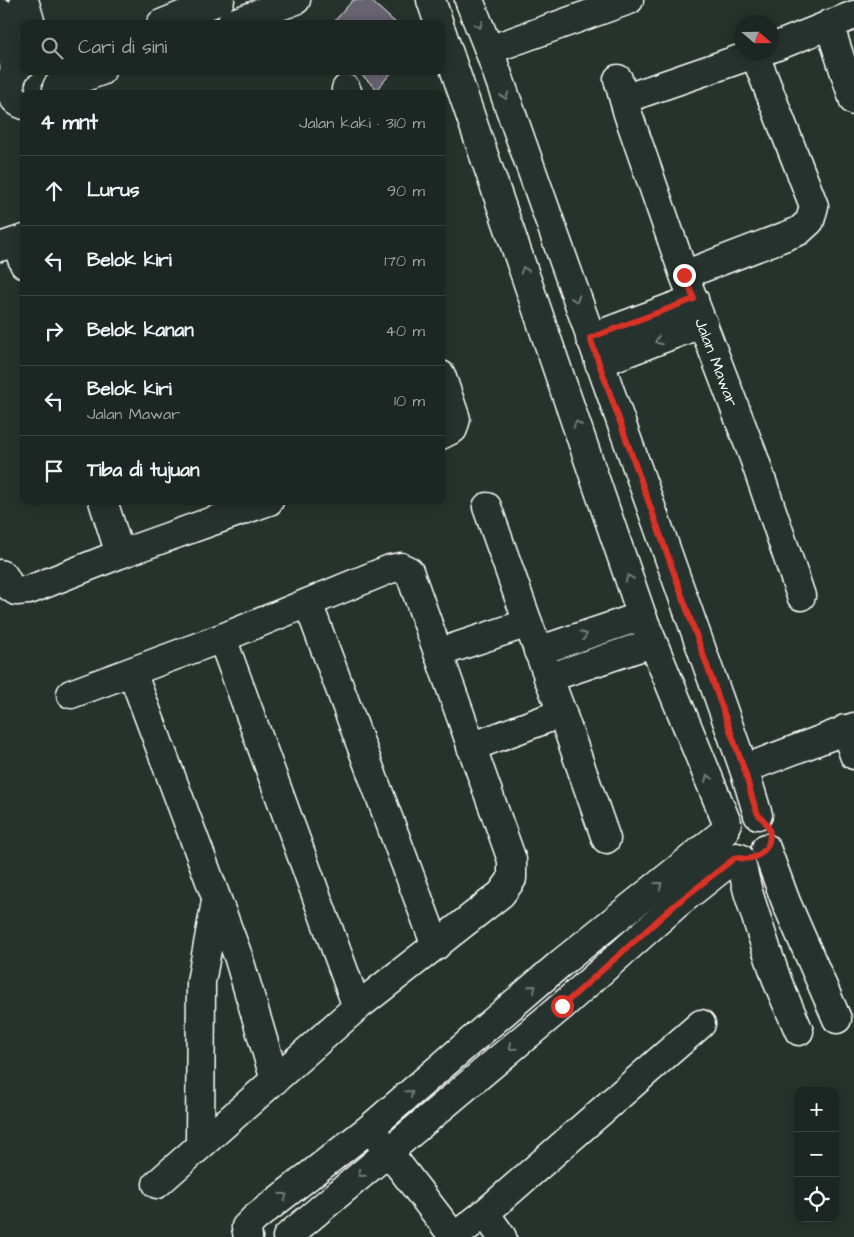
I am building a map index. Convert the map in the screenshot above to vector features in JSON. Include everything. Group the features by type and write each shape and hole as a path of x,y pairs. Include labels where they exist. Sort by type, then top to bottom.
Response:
{"street":[{"path":"24,0 30,20"},
{"path":"172,20 220,0"},
{"path":"242,20 296,0"},
{"path":"431,0 438,20"},
{"path":"469,0 489,50 744,769 758,815"},
{"path":"489,50 629,0"},
{"path":"0,12 13,88"},
{"path":"779,45 854,15"},
{"path":"829,24 854,100"},
{"path":"445,54 452,95 652,643 725,828 723,840 726,846 738,858 778,984 799,1031"},
{"name":"Jalan Mawar","path":"734,59 621,89 693,299 754,458 802,596"},
{"path":"599,363 693,299 799,232 810,221 814,206 765,60"},
{"path":"55,84 87,75"},
{"path":"590,338 693,299"},
{"path":"445,387 456,419 453,429 445,433"},
{"path":"104,505 120,554"},
{"path":"2,570 10,587 16,591 29,590 239,506"},
{"path":"487,507 606,839"},
{"path":"71,694 222,638 385,571 401,567 409,571 512,860 512,879 501,894 357,1007 157,1184"},
{"path":"308,603 436,946"},
{"path":"538,651 642,616"},
{"path":"438,653 528,623"},
{"path":"222,638 357,1007"},
{"path":"548,678 652,643"},
{"path":"132,672 238,956 275,1080"},
{"path":"471,747 562,713"},
{"path":"744,769 849,728 854,756"},
{"path":"248,1237 246,1226 250,1222 370,1128 561,963 725,828 735,815 752,813 758,815 767,824 769,843 759,855 750,859 738,858 676,904 562,1006 287,1237"},
{"path":"766,848 786,902 837,1019"},
{"path":"200,1145 201,982 216,901"},
{"path":"370,1128 454,1237 485,1213 701,1024"},
{"path":"485,1213 502,1237"}],"building":[{"path":"353,0 370,0 392,20 336,20"},
{"path":"361,75 389,75 377,89"}],"route":[{"path":"562,1006 676,904 736,857 750,859 759,855 769,843 770,836 767,824 758,815 750,786 590,338 694,299 684,275"}]}
